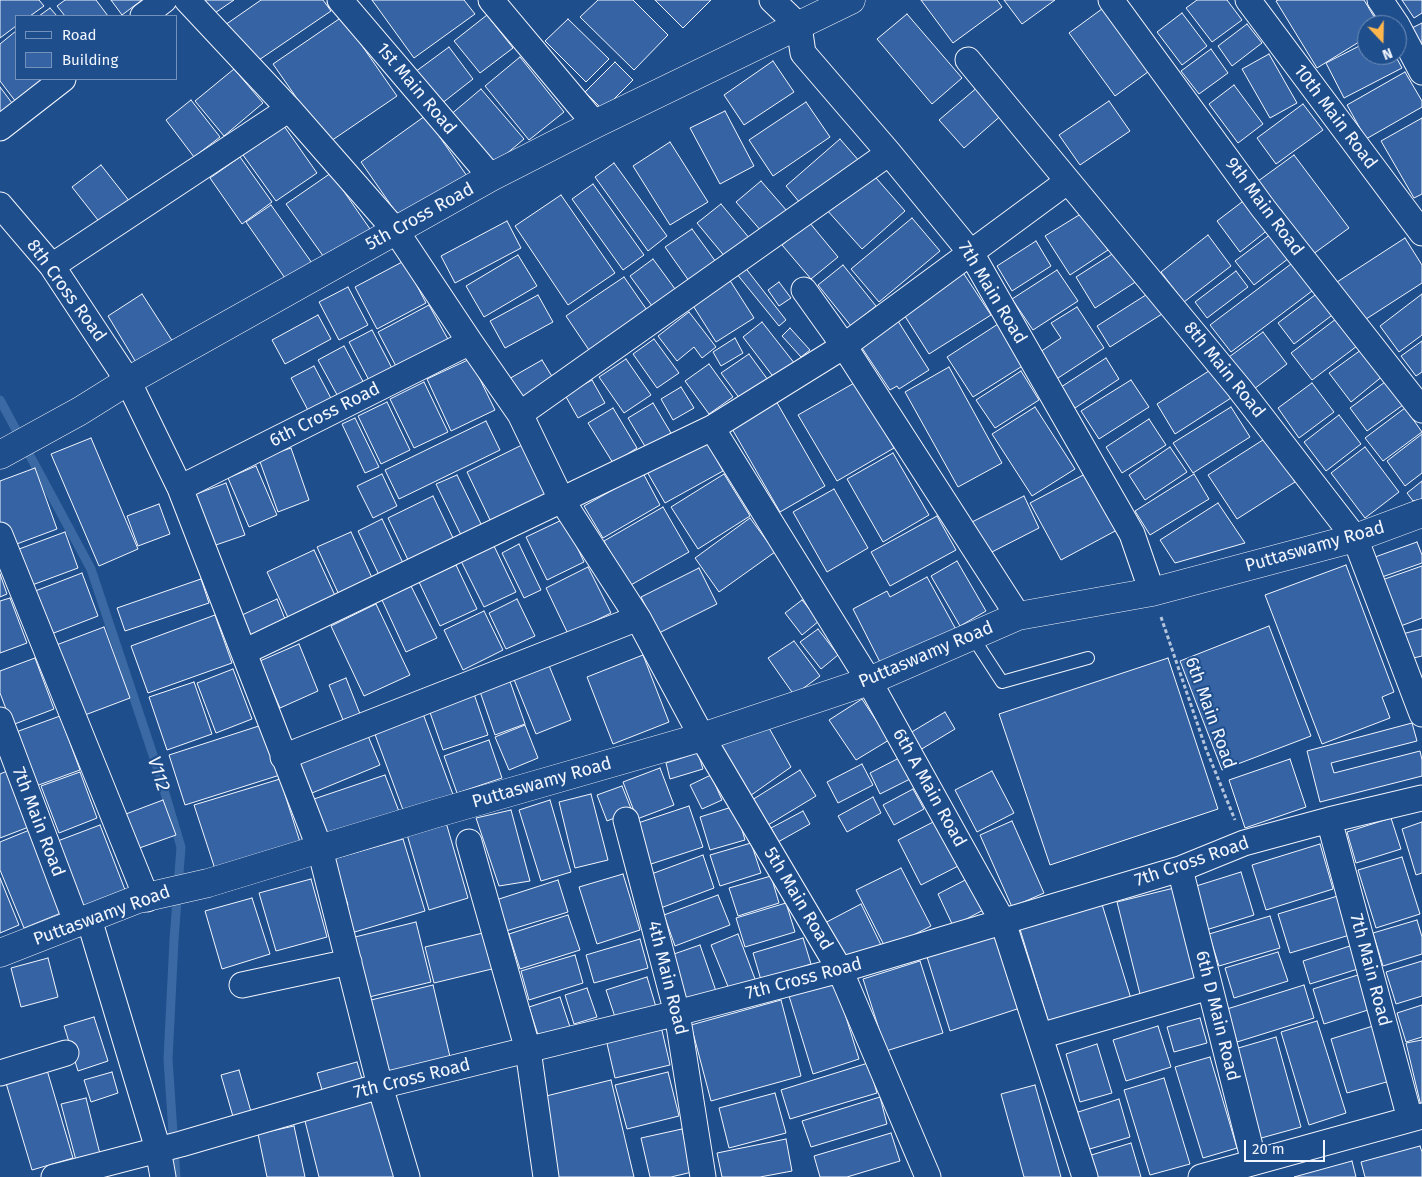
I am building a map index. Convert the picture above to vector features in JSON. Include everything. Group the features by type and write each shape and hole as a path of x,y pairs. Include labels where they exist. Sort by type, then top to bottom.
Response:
{"main road":[{"name":"5th Cross Road","path":"6,452 80,411 128,381 491,177 595,124 851,0"},
{"name":"Puttaswamy Road","path":"0,953 138,899 208,883 434,814 702,737 869,681 1018,616 1152,592 1355,538 1422,513"}],"street":[{"path":"144,15 164,0"},
{"name":"5th Main Road","path":"186,0 289,109 396,231 520,414 561,499 638,618 702,737 840,970 928,1176"},
{"name":"1st Main Road","path":"340,0 491,177"},
{"path":"491,0 595,124"},
{"path":"772,0 799,26"},
{"name":"9th Main Road","path":"1111,0 1263,208 1422,410"},
{"name":"10th Main Road","path":"1248,0 1422,234"},
{"path":"1380,0 1390,15"},
{"name":"7th Main Road","path":"799,26 803,53 889,153 971,253 1132,534 1152,592"},
{"path":"1407,44 1422,72"},
{"name":"8th Main Road","path":"968,60 1239,388 1355,538 1422,714"},
{"path":"0,128 62,80"},
{"path":"52,266 289,109"},
{"path":"520,414 889,153"},
{"path":"244,652 712,428 844,346 1068,181"},
{"name":"8th Cross Road","path":"0,205 52,266 128,381 180,488 320,849 380,1086 407,1177"},
{"path":"804,290 844,346 1018,616"},
{"name":"6th Cross Road","path":"180,488 470,342"},
{"name":"6th A Main Road","path":"712,428 869,681 1003,922 1085,1177"},
{"path":"0,534 159,894"},
{"path":"284,757 638,618"},
{"name":"7th Main Road","path":"0,720 83,921 167,1147 163,1177"},
{"name":"7th Cross Road","path":"167,1147 380,1086 678,1013 840,970 1180,869 1244,843 1422,798"},
{"name":"4th Main Road","path":"626,820 678,1013 703,1177"},
{"name":"7th Main Road","path":"1329,820 1416,1118"},
{"path":"469,842 528,1050 546,1177"},
{"name":"6th D Main Road","path":"1180,869 1254,1162"},
{"path":"242,985 349,962"},
{"path":"1040,1036 1209,987"},
{"path":"0,1073 66,1053"},
{"path":"1201,1177 1416,1118"},
{"path":"54,1177 167,1147"}],"lane":[{"path":"972,636 1002,682 1088,658"}],"path":[{"name":"6th Main Road","path":"1152,592 1206,749 1244,843"}],"building":[{"path":"0,0 39,0 44,6 31,15 15,15 15,27 0,38"},
{"path":"65,0 96,0 107,15 64,15 57,6"},
{"path":"111,0 142,0 122,15"},
{"path":"197,0 234,0 209,17"},
{"path":"261,0 323,0 331,11 253,64 225,25"},
{"path":"372,0 464,0 475,14 414,58"},
{"path":"598,0 633,0 668,35 634,70 580,17"},
{"path":"655,0 711,0 683,28"},
{"path":"921,0 997,0 1002,7 953,43"},
{"path":"1004,0 1055,0 1022,24"},
{"path":"1197,0 1227,0 1242,20 1212,42 1186,8"},
{"path":"1364,0 1373,15 1357,15 1357,43 1317,68 1276,1"},
{"path":"1402,0 1422,0 1422,13 1414,18"},
{"path":"1106,6 1152,69 1115,96 1069,33"},
{"path":"50,8 56,15 40,15"},
{"path":"1182,13 1207,46 1182,65 1157,32"},
{"path":"907,14 962,78 932,104 877,39"},
{"path":"487,15 513,48 480,73 454,41"},
{"path":"342,17 397,96 328,143 273,64"},
{"path":"568,19 609,59 586,82 545,41"},
{"path":"1422,23 1422,55 1408,30"},
{"path":"1247,24 1262,43 1232,66 1218,46"},
{"path":"15,32 15,80 46,80 16,102 0,81 0,44"},
{"path":"449,47 473,79 441,104 415,72"},
{"path":"1357,47 1357,65 1400,65 1402,68 1344,98 1326,63"},
{"path":"1211,49 1228,73 1199,94 1181,71"},
{"path":"1269,54 1297,103 1270,118 1242,69"},
{"path":"520,57 564,112 529,140 485,86"},
{"path":"773,61 794,92 744,125 724,95"},
{"path":"615,62 633,80 603,110 585,92"},
{"path":"234,69 263,103 224,136 195,101"},
{"path":"1405,72 1422,101 1422,107 1366,139 1347,105"},
{"path":"1234,85 1263,124 1238,143 1209,104"},
{"path":"979,86 1004,113 964,148 939,120"},
{"path":"0,87 12,103 0,112"},
{"path":"481,89 524,139 492,166 449,116"},
{"path":"191,100 220,137 194,157 166,120"},
{"path":"1109,101 1130,131 1080,165 1059,135"},
{"path":"806,102 830,137 773,176 749,140"},
{"path":"1303,104 1323,130 1276,164 1257,138"},
{"path":"725,111 754,166 720,184 690,128"},
{"path":"425,116 467,176 402,221 361,162"},
{"path":"1422,118 1422,194 1414,198 1381,141"},
{"path":"284,126 317,173 276,201 243,155"},
{"path":"840,139 860,162 805,209 786,186"},
{"path":"670,142 708,202 670,225 633,166"},
{"path":"1294,155 1349,228 1309,257 1254,184"},
{"path":"240,157 272,202 242,224 210,178"},
{"path":"614,163 667,236 648,251 595,177"},
{"path":"101,165 134,207 105,229 72,187"},
{"path":"870,171 905,211 862,249 826,209"},
{"path":"331,173 370,229 326,260 286,204"},
{"path":"761,181 787,211 762,232 736,202"},
{"path":"593,184 644,255 623,270 572,199"},
{"path":"561,195 615,273 568,305 515,226"},
{"path":"1246,199 1269,229 1240,252 1217,221"},
{"path":"721,204 755,245 731,264 697,223"},
{"path":"271,205 312,263 287,281 246,222"},
{"path":"1084,212 1108,250 1070,275 1045,236"},
{"path":"912,218 940,251 879,302 851,269"},
{"path":"507,221 521,248 455,283 441,256"},
{"path":"809,222 838,257 811,279 782,245"},
{"path":"692,229 716,262 689,281 665,247"},
{"path":"1271,234 1289,258 1254,285 1235,261"},
{"path":"1208,235 1231,266 1184,302 1161,272"},
{"path":"1405,238 1422,265 1422,283 1363,321 1337,282"},
{"path":"1036,241 1051,266 1012,291 997,266"},
{"path":"1117,251 1137,281 1095,308 1076,277"},
{"path":"518,255 537,286 484,317 466,286"},
{"path":"653,259 678,293 655,310 630,276"},
{"path":"404,261 426,303 377,329 355,287"},
{"path":"1295,261 1316,288 1231,352 1210,325"},
{"path":"843,265 876,306 851,326 818,285"},
{"path":"744,266 786,320 779,326 736,273"},
{"path":"1057,270 1078,301 1033,330 1012,299"},
{"path":"962,271 991,315 929,354 901,310"},
{"path":"1236,271 1248,287 1207,318 1195,302"},
{"path":"624,277 649,313 591,353 566,316"},
{"path":"729,279 754,318 716,342 692,304"},
{"path":"779,282 791,298 779,306 768,290"},
{"path":"348,287 368,325 339,340 319,302"},
{"path":"1319,292 1335,313 1294,344 1278,323"},
{"path":"1149,293 1162,314 1110,347 1097,326"},
{"path":"142,294 173,342 137,364 108,316"},
{"path":"1422,294 1422,335 1399,352 1380,326"},
{"path":"538,295 553,322 505,348 490,321"},
{"path":"429,305 450,343 398,370 378,332"},
{"path":"1077,307 1104,348 1055,380 1037,354 1061,338 1051,323"},
{"path":"689,312 716,347 702,358 694,347 677,361 658,336"},
{"path":"318,315 331,339 285,364 272,340"},
{"path":"1336,319 1357,346 1312,380 1291,353"},
{"path":"898,321 929,370 899,389 897,386 890,390 860,345"},
{"path":"762,322 795,364 775,379 743,337"},
{"path":"998,324 1024,365 973,397 947,357"},
{"path":"790,328 810,350 801,357 782,336"},
{"path":"372,330 395,374 372,386 349,342"},
{"path":"1263,332 1287,364 1254,389 1229,357"},
{"path":"735,338 743,353 721,366 713,352"},
{"path":"654,339 679,373 657,388 633,354"},
{"path":"1422,341 1422,372 1416,376 1401,356"},
{"path":"344,346 367,389 341,402 318,360"},
{"path":"1361,350 1384,375 1351,402 1329,373"},
{"path":"749,354 768,380 740,399 721,373"},
{"path":"1106,358 1119,379 1075,408 1061,387"},
{"path":"470,359 495,410 451,431 427,379"},
{"path":"626,359 651,395 624,413 599,377"},
{"path":"542,360 556,383 521,404 507,380"},
{"path":"709,364 733,397 709,414 685,381"},
{"path":"314,366 334,404 311,416 291,378"},
{"path":"949,367 1002,463 958,487 905,392"},
{"path":"1212,369 1231,398 1175,434 1157,404"},
{"path":"1021,371 1039,400 995,428 976,400"},
{"path":"592,380 605,403 578,418 565,395"},
{"path":"1131,380 1149,407 1099,439 1081,411"},
{"path":"424,382 448,432 414,448 390,399"},
{"path":"856,382 894,448 837,481 798,415"},
{"path":"1385,382 1403,405 1367,431 1350,408"},
{"path":"1312,383 1334,412 1299,438 1278,408"},
{"path":"681,387 694,408 673,420 661,399"},
{"path":"776,401 825,486 780,512 731,427"},
{"path":"387,402 410,450 381,464 358,416"},
{"path":"653,403 671,433 646,448 628,418"},
{"path":"1035,407 1075,469 1032,496 992,434"},
{"path":"1231,407 1250,437 1193,473 1173,443"},
{"path":"613,408 637,448 613,463 588,423"},
{"path":"1405,408 1422,432 1383,461 1365,438"},
{"path":"1339,415 1361,444 1326,471 1304,442"},
{"path":"355,418 379,467 365,473 342,424"},
{"path":"1149,419 1166,445 1122,473 1106,447"},
{"path":"486,421 500,450 399,499 385,470"},
{"path":"1422,434 1422,473 1405,486 1387,461"},
{"path":"704,437 723,471 665,503 646,470"},
{"path":"91,438 138,549 99,566 51,454"},
{"path":"1266,438 1295,482 1237,519 1208,475"},
{"path":"522,445 546,496 491,522 467,472"},
{"path":"1170,447 1187,472 1145,500 1129,475"},
{"path":"1365,447 1399,492 1365,518 1331,473"},
{"path":"291,448 309,500 278,512 259,459"},
{"path":"893,453 929,515 883,542 847,479"},
{"path":"256,466 277,515 249,527 228,478"},
{"path":"35,468 57,529 6,548 0,533 0,481"},
{"path":"643,473 660,505 603,538 584,506"},
{"path":"1087,473 1117,530 1061,560 1030,503"},
{"path":"382,474 397,506 373,518 357,486"},
{"path":"724,474 750,516 698,549 671,507"},
{"path":"1194,474 1209,499 1150,535 1135,511"},
{"path":"457,475 482,526 461,535 436,484"},
{"path":"1422,481 1422,499 1413,501 1407,493"},
{"path":"226,483 245,535 210,547 191,496"},
{"path":"834,489 868,548 827,572 793,512"},
{"path":"433,496 454,540 409,562 388,518"},
{"path":"1024,496 1039,528 988,554 972,522"},
{"path":"1218,503 1245,543 1175,563 1160,540"},
{"path":"159,504 170,534 138,546 127,516"},
{"path":"663,507 689,552 629,586 604,541"},
{"path":"937,516 956,550 890,586 871,552"},
{"path":"750,518 775,552 719,592 695,558"},
{"path":"382,519 403,563 379,575 358,531"},
{"path":"564,519 584,562 547,580 526,537"},
{"path":"65,532 78,568 24,588 11,552"},
{"path":"351,532 374,582 340,597 317,547"},
{"path":"1417,542 1422,555 1422,563 1382,577 1375,557"},
{"path":"519,544 541,590 524,598 502,553"},
{"path":"494,546 516,592 484,607 461,561"},
{"path":"314,550 338,602 291,624 267,572"},
{"path":"957,561 986,611 960,626 931,576"},
{"path":"456,565 477,609 440,626 419,582"},
{"path":"1346,565 1394,692 1382,697 1390,718 1322,744 1265,595"},
{"path":"1422,566 1422,618 1398,627 1382,580"},
{"path":"588,567 611,613 568,634 546,588"},
{"path":"699,568 717,604 659,633 641,597"},
{"path":"82,573 98,616 46,636 30,593"},
{"path":"0,574 7,594 0,597"},
{"path":"927,577 959,635 882,666 853,609 887,591 890,597"},
{"path":"201,579 209,603 125,631 117,608"},
{"path":"411,586 437,638 406,652 382,600"},
{"path":"10,598 27,643 0,653 0,601"},
{"path":"277,599 287,624 252,639 242,615"},
{"path":"517,599 535,636 506,649 489,613"},
{"path":"802,600 819,621 802,635 785,613"},
{"path":"376,604 410,675 364,696 331,626"},
{"path":"484,611 503,650 463,670 444,630"},
{"path":"215,615 232,663 148,693 131,646"},
{"path":"1269,626 1311,736 1222,770 1180,661"},
{"path":"104,627 130,698 77,718 51,647"},
{"path":"818,629 838,655 821,669 800,642"},
{"path":"1422,629 1422,656 1409,659 1402,634"},
{"path":"794,641 820,676 794,695 768,658"},
{"path":"299,644 318,691 280,708 260,661"},
{"path":"643,655 669,722 613,744 587,677"},
{"path":"35,658 54,709 12,725 0,693 0,671"},
{"path":"546,658 571,720 536,734 511,672"},
{"path":"1168,658 1218,809 1050,865 999,714"},
{"path":"233,669 252,719 216,733 197,683"},
{"path":"507,673 525,724 495,735 477,683"},
{"path":"346,678 362,719 345,725 329,685"},
{"path":"194,682 212,734 167,750 149,697"},
{"path":"472,688 488,735 443,750 427,704"},
{"path":"862,699 889,740 856,760 829,720"},
{"path":"422,711 455,800 406,818 373,729"},
{"path":"945,712 955,729 920,750 910,733"},
{"path":"60,716 80,770 36,786 16,732"},
{"path":"1412,723 1417,741 1331,763 1334,773 1420,751 1422,776 1320,802 1307,751"},
{"path":"265,724 280,775 185,805 169,755"},
{"path":"525,725 538,758 509,770 495,737"},
{"path":"769,728 791,767 747,798 721,745"},
{"path":"366,731 380,765 312,793 298,759"},
{"path":"489,740 502,778 457,793 444,756"},
{"path":"698,753 703,769 670,779 666,763"},
{"path":"901,757 912,778 880,794 870,773"},
{"path":"1290,759 1306,807 1245,828 1229,780"},
{"path":"862,764 873,785 838,803 827,782"},
{"path":"660,768 674,805 637,819 623,782"},
{"path":"12,769 34,825 0,838 0,774"},
{"path":"800,770 816,796 768,825 752,800"},
{"path":"992,771 1014,813 977,832 955,790"},
{"path":"80,772 97,818 59,833 41,786"},
{"path":"385,775 400,814 326,838 311,800"},
{"path":"711,775 722,800 702,809 690,785"},
{"path":"280,779 301,845 216,872 194,805"},
{"path":"622,786 632,811 607,821 597,795"},
{"path":"913,789 924,809 894,825 883,805"},
{"path":"591,794 608,860 575,868 559,802"},
{"path":"873,797 881,813 847,832 838,816"},
{"path":"163,800 176,835 131,851 118,817"},
{"path":"550,800 571,872 541,881 519,810"},
{"path":"689,806 703,847 648,865 635,824"},
{"path":"735,806 745,840 710,850 700,817"},
{"path":"511,810 530,881 499,886 476,818"},
{"path":"803,811 810,824 778,842 771,828"},
{"path":"941,818 964,863 921,885 898,840"},
{"path":"1391,818 1401,849 1356,863 1347,832"},
{"path":"445,819 468,898 429,910 406,831"},
{"path":"1012,821 1044,893 1012,907 980,835"},
{"path":"1422,822 1422,873 1416,875 1402,829"},
{"path":"100,825 127,895 82,911 55,842"},
{"path":"32,829 66,911 24,928 0,870 0,842"},
{"path":"403,839 425,911 348,934 341,907 348,905 334,859"},
{"path":"751,843 761,873 720,886 710,855"},
{"path":"1320,844 1333,889 1266,910 1252,865"},
{"path":"703,855 714,888 658,909 646,876"},
{"path":"1402,857 1420,914 1376,928 1358,870"},
{"path":"901,868 931,926 886,949 856,890"},
{"path":"1241,872 1254,915 1206,930 1193,887"},
{"path":"623,874 640,930 597,944 579,887"},
{"path":"975,875 991,906 953,926 938,894"},
{"path":"771,876 779,903 738,916 729,888"},
{"path":"0,878 19,925 0,933"},
{"path":"311,879 327,937 276,951 259,893"},
{"path":"558,880 568,912 506,931 496,900"},
{"path":"1174,888 1197,985 1141,998 1117,902"},
{"path":"718,895 730,925 675,946 664,915"},
{"path":"1341,895 1353,934 1290,953 1278,914"},
{"path":"252,898 270,954 222,969 205,911"},
{"path":"1101,901 1132,1002 1050,1027 1019,926"},
{"path":"786,903 795,932 745,947 736,918"},
{"path":"861,904 881,945 841,965 821,925"},
{"path":"568,915 580,950 520,969 509,934"},
{"path":"1270,916 1280,948 1219,966 1209,934"},
{"path":"1417,920 1422,937 1422,954 1383,966 1373,933"},
{"path":"416,922 431,982 369,997 355,937"},
{"path":"487,932 496,968 434,983 425,947"},
{"path":"738,934 755,979 729,989 711,945"},
{"path":"996,935 1020,1008 950,1031 927,957"},
{"path":"803,938 811,964 761,980 753,953"},
{"path":"640,939 648,968 594,983 586,955"},
{"path":"700,945 717,994 688,1004 671,955"},
{"path":"1353,945 1361,968 1310,984 1303,961"},
{"path":"1278,952 1288,981 1234,998 1225,968"},
{"path":"575,955 583,983 529,1000 521,971"},
{"path":"48,958 58,997 21,1007 11,968"},
{"path":"920,961 943,1033 886,1051 863,979"},
{"path":"1422,961 1422,996 1396,1004 1386,972"},
{"path":"1361,974 1371,1009 1324,1024 1313,989"},
{"path":"647,977 656,1007 616,1020 606,990"},
{"path":"835,982 859,1059 813,1074 789,996"},
{"path":"433,985 451,1061 385,1077 367,1001"},
{"path":"1304,985 1314,1018 1237,1042 1227,1009"},
{"path":"587,988 597,1017 574,1024 565,995"},
{"path":"560,997 570,1027 539,1038 529,1007"},
{"path":"781,1000 801,1076 711,1101 691,1025"},
{"path":"1422,1005 1422,1037 1406,1042 1397,1013"},
{"path":"94,1017 108,1061 78,1071 64,1026"},
{"path":"1200,1018 1207,1043 1174,1052 1167,1027"},
{"path":"1317,1021 1346,1113 1309,1125 1281,1032"},
{"path":"660,1022 670,1065 615,1078 605,1035"},
{"path":"1158,1026 1171,1067 1126,1081 1113,1040"},
{"path":"1373,1026 1390,1081 1347,1093 1331,1039"},
{"path":"1276,1037 1301,1127 1254,1140 1228,1051"},
{"path":"1422,1040 1422,1106 1421,1106 1406,1043"},
{"path":"1097,1044 1112,1093 1080,1102 1066,1054"},
{"path":"1210,1057 1237,1148 1203,1158 1175,1067"},
{"path":"357,1062 363,1082 323,1093 317,1073"},
{"path":"868,1063 877,1093 790,1119 781,1090"},
{"path":"47,1070 73,1158 32,1170 6,1083"},
{"path":"239,1070 252,1115 234,1120 221,1075"},
{"path":"112,1072 118,1093 91,1102 84,1080"},
{"path":"668,1072 679,1116 627,1129 615,1085"},
{"path":"1164,1078 1190,1164 1150,1175 1124,1090"},
{"path":"611,1080 634,1177 557,1177 538,1098"},
{"path":"1035,1085 1061,1177 1024,1177 1001,1094"},
{"path":"775,1093 786,1133 729,1148 719,1108"},
{"path":"880,1097 887,1124 811,1147 802,1121"},
{"path":"86,1098 101,1158 77,1164 61,1104"},
{"path":"377,1098 395,1177 319,1177 304,1117"},
{"path":"1119,1099 1130,1137 1083,1151 1072,1114"},
{"path":"294,1126 305,1177 267,1177 258,1134"},
{"path":"682,1129 692,1172 671,1177 650,1177 641,1138"},
{"path":"891,1133 900,1161 847,1177 820,1177 814,1156"},
{"path":"786,1139 792,1171 760,1177 722,1177 717,1153"},
{"path":"1131,1143 1141,1177 1094,1177 1088,1156"},
{"path":"1420,1146 1422,1152 1422,1177 1365,1177 1361,1162"},
{"path":"1352,1161 1356,1177 1294,1177"}],"waterway":[{"name":"V112","path":"0,400 91,569 159,773 181,847 168,1059 176,1177"}]}
